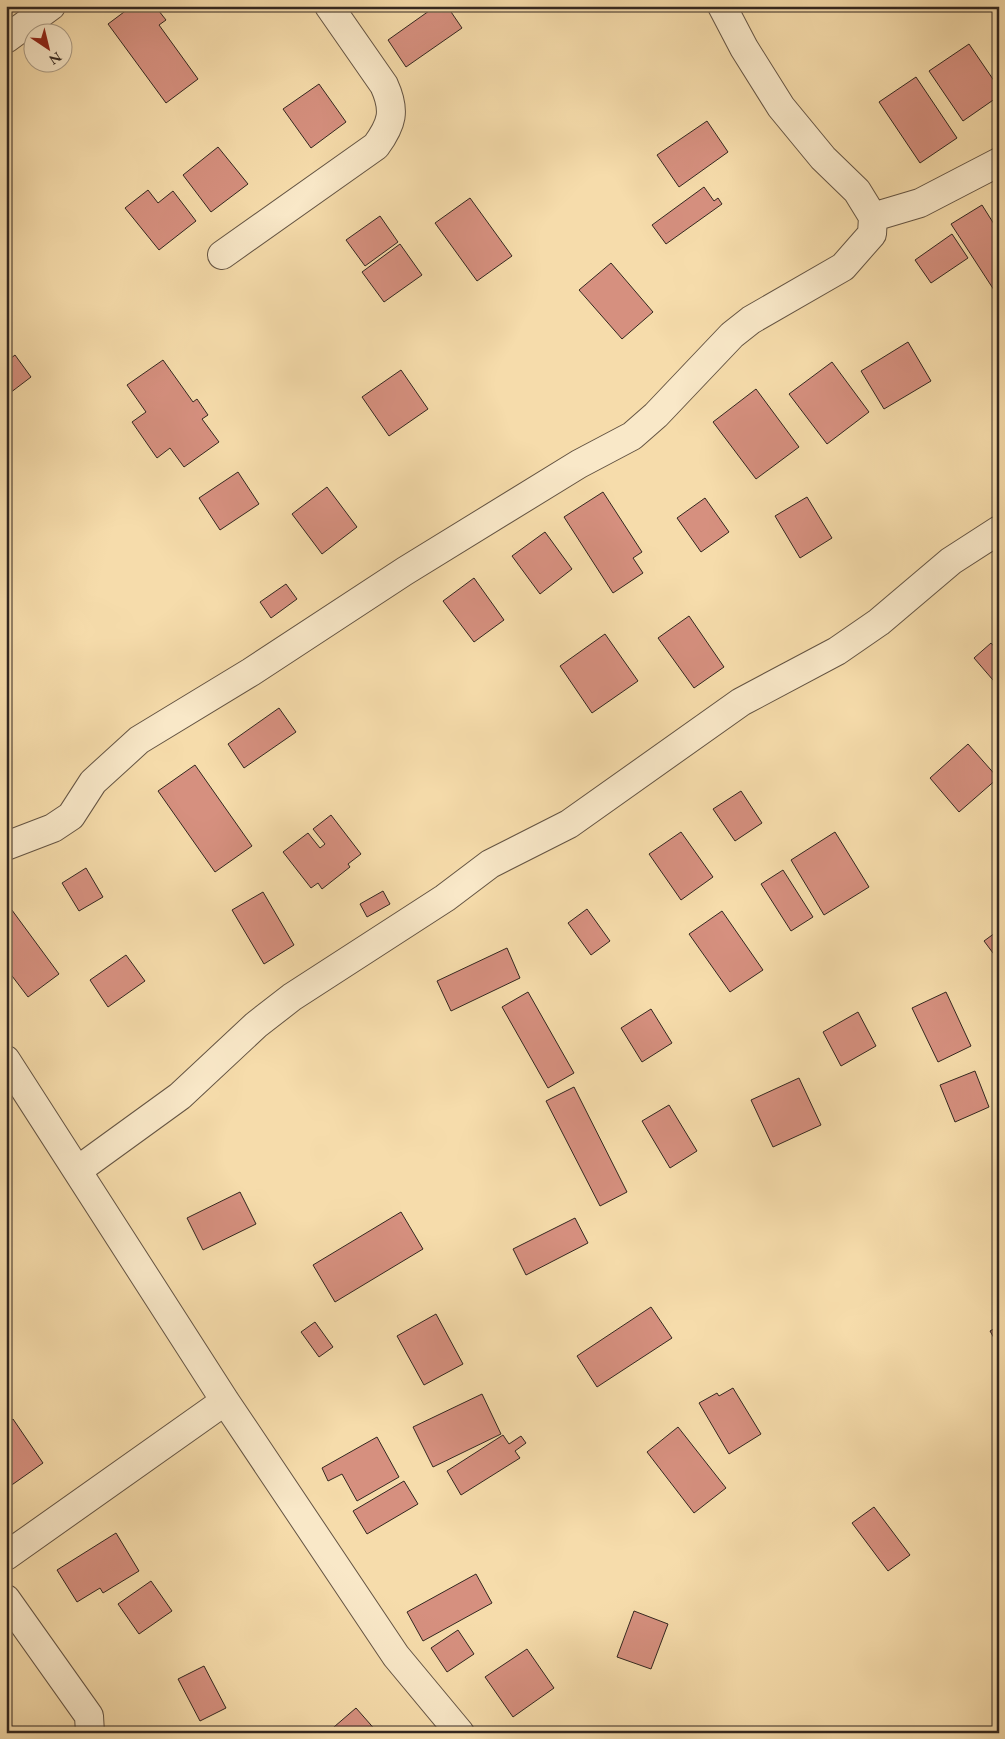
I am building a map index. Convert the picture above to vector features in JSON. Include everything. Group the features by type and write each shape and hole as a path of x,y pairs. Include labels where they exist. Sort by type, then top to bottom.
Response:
{"street":[{"path":"6,39 51,6"},
{"path":"222,255 376,146 389,129 392,112 391,99 384,85 329,6"},
{"path":"6,846 53,828 71,816 93,782 139,740 251,672 405,571 579,464 632,436 656,415 732,335 751,320 843,267 872,234 873,217 857,191 823,158 781,107 744,48 722,6"},
{"path":"873,217 920,203 999,162"},
{"path":"78,1170 180,1096 256,1025 292,997 445,898 490,864 569,824 741,702 837,651 879,622 951,561 999,530"},
{"path":"6,1060 225,1401 396,1656 460,1733"},
{"path":"6,1556 225,1401"},
{"path":"6,1599 89,1716 90,1733"}],"building":[{"path":"132,6 155,6 166,20 159,25 198,79 166,103 108,24"},
{"path":"436,6 447,6 462,28 406,67 388,40"},
{"path":"969,44 999,88 999,96 963,121 929,71"},
{"path":"916,77 957,138 920,163 879,102"},
{"path":"319,84 346,122 311,148 283,109"},
{"path":"707,121 728,152 679,187 657,155"},
{"path":"218,147 248,184 211,212 183,175"},
{"path":"704,187 714,201 718,198 722,204 666,244 652,225"},
{"path":"148,190 158,203 173,191 196,221 159,250 125,208"},
{"path":"470,198 512,256 477,281 435,223"},
{"path":"982,205 999,232 999,287 994,290 951,224"},
{"path":"380,216 398,242 365,266 346,240"},
{"path":"952,234 968,258 931,283 915,260"},
{"path":"400,244 422,275 384,302 362,272"},
{"path":"611,263 653,312 622,339 579,290"},
{"path":"908,342 931,381 884,409 861,371"},
{"path":"15,355 31,377 6,396 6,362"},
{"path":"163,360 193,402 197,399 208,415 202,419 219,442 184,467 170,448 157,458 132,422 146,412 127,385"},
{"path":"832,362 869,412 827,444 789,394"},
{"path":"401,370 428,409 389,436 362,397"},
{"path":"756,389 799,447 756,479 713,422"},
{"path":"238,472 259,504 220,530 199,498"},
{"path":"327,487 357,527 322,554 292,514"},
{"path":"603,492 642,552 633,558 643,573 613,593 564,517"},
{"path":"807,497 832,538 800,558 775,516"},
{"path":"705,498 729,532 701,552 677,518"},
{"path":"545,532 572,569 540,594 512,556"},
{"path":"474,578 504,620 474,642 443,601"},
{"path":"286,584 297,599 271,618 260,602"},
{"path":"689,616 724,667 694,688 658,638"},
{"path":"605,634 638,681 592,713 560,666"},
{"path":"991,643 999,652 999,687 974,658"},
{"path":"279,708 296,732 244,768 228,744"},
{"path":"968,744 998,778 959,812 930,778"},
{"path":"195,765 252,846 215,872 158,791"},
{"path":"741,791 762,823 735,841 713,809"},
{"path":"331,815 361,854 348,864 350,867 322,889 318,883 311,888 283,852 308,833 320,848 325,844 313,829"},
{"path":"681,832 713,877 681,900 649,854"},
{"path":"835,832 869,887 824,915 791,860"},
{"path":"86,868 103,897 79,911 62,883"},
{"path":"783,870 813,917 791,931 761,884"},
{"path":"383,891 390,904 367,917 360,904"},
{"path":"263,892 294,945 264,964 232,910"},
{"path":"6,902 59,974 28,997 6,968"},
{"path":"587,909 610,941 591,955 568,923"},
{"path":"722,911 763,970 730,992 689,934"},
{"path":"999,930 999,961 984,941"},
{"path":"507,948 520,978 451,1011 437,981"},
{"path":"126,955 145,981 108,1007 90,980"},
{"path":"528,992 574,1073 548,1088 502,1007"},
{"path":"946,992 971,1046 938,1062 912,1008"},
{"path":"651,1009 672,1043 642,1062 621,1028"},
{"path":"858,1012 876,1046 841,1066 823,1032"},
{"path":"975,1071 989,1107 955,1122 940,1085"},
{"path":"799,1078 821,1125 773,1147 751,1100"},
{"path":"574,1087 627,1192 600,1206 546,1101"},
{"path":"669,1105 697,1151 670,1168 642,1121"},
{"path":"240,1192 256,1224 203,1250 187,1218"},
{"path":"401,1212 423,1249 335,1302 313,1265"},
{"path":"575,1218 588,1243 526,1275 513,1249"},
{"path":"651,1307 672,1338 597,1387 577,1356"},
{"path":"436,1314 463,1364 424,1385 397,1336"},
{"path":"315,1322 333,1347 319,1357 301,1332"},
{"path":"999,1326 999,1345 998,1345 990,1331"},
{"path":"733,1388 761,1434 729,1454 699,1403 717,1393 719,1396"},
{"path":"482,1394 501,1434 433,1467 413,1427"},
{"path":"13,1419 43,1463 6,1489 6,1424"},
{"path":"678,1427 726,1488 694,1513 647,1452"},
{"path":"503,1435 509,1444 521,1436 526,1443 515,1451 520,1458 461,1495 447,1471"},
{"path":"377,1437 399,1477 357,1501 342,1474 328,1481 322,1468"},
{"path":"404,1481 418,1504 367,1534 353,1511"},
{"path":"874,1507 910,1555 888,1571 852,1523"},
{"path":"116,1533 139,1571 103,1593 100,1588 77,1602 57,1570"},
{"path":"476,1574 492,1603 423,1641 407,1612"},
{"path":"151,1581 172,1611 139,1634 118,1604"},
{"path":"634,1611 668,1624 651,1669 617,1657"},
{"path":"458,1630 474,1654 447,1672 431,1648"},
{"path":"527,1649 554,1688 513,1717 485,1677"},
{"path":"204,1666 226,1708 200,1721 178,1679"},
{"path":"356,1708 378,1733 327,1733"}]}
